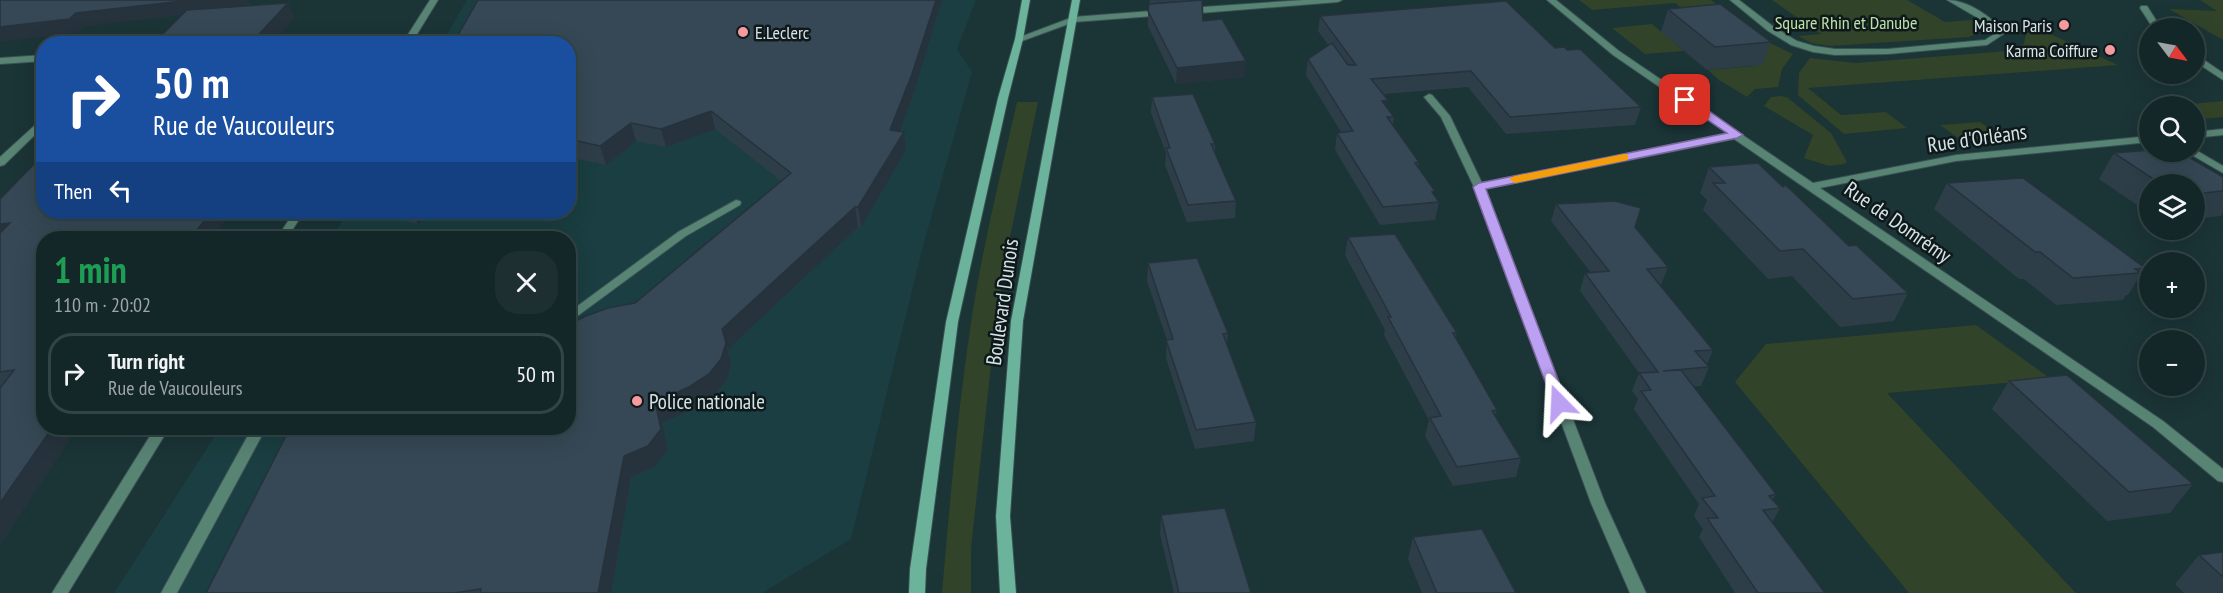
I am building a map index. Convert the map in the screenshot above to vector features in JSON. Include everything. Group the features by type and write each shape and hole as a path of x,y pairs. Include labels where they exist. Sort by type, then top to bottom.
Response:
{"main road":[{"name":"Boulevard Dunois","path":"917,593 918,569 952,322 1003,98 1019,39 1026,0"},
{"name":"Boulevard Dunois","path":"1008,593 1003,516 1017,321 1076,0"}],"street":[{"path":"411,36 434,0"},
{"path":"1019,39 1073,20 1338,0"},
{"name":"Rue de Domrémy","path":"1551,0 1616,54 2158,424 2223,477"},
{"path":"1734,0 1793,43 1832,52 1864,52 1987,42 2001,33 1986,19 1951,0"},
{"path":"2144,8 2150,18"},
{"path":"0,61 36,59"},
{"path":"2205,64 2223,76"},
{"path":"1429,97 1445,116 1479,187 1598,503 1638,593"},
{"path":"0,163 36,128"},
{"path":"2205,134 2223,132"},
{"path":"1479,187 1737,135"},
{"name":"Rue d'Orléans","path":"1812,186 1956,158 2139,140"},
{"path":"2205,159 2223,170"},
{"path":"576,313 682,234 736,204"},
{"path":"60,593 158,435"},
{"path":"169,593 255,435"}],"shaded area":[{"path":"467,0 976,0 957,49 972,72 922,250 851,539 762,593 114,593 216,435 576,435 576,231 336,231 343,219 576,219 576,36 446,36"}],"green space":[{"path":"1579,0 1711,0 1743,24 1707,28 1675,3 1592,10"},
{"name":"Square Rhin et Danube","path":"1772,0 1907,0 1945,22 1972,20 1982,25 1984,30 1969,37 1830,46 1811,43 1798,36 1821,34"},
{"path":"2200,0 2223,0 2223,40 2205,30 2205,18 2185,18 2169,9 2217,11"},
{"path":"1652,24 1684,51 1645,54 1612,28"},
{"path":"2046,32 2118,65 1808,88 1841,115 1886,112 1907,128 1844,134 1798,95 1799,73 1810,58 1856,63 2007,51 2024,44 2026,33"},
{"path":"1770,43 1793,54 1782,69 1778,87 1755,89 1747,97 1719,80 1708,70 1755,66"},
{"path":"1771,97 1788,98 1831,133 1847,162 1829,166 1804,158 1813,135 1764,106"},
{"path":"2223,101 2223,117 2205,119 2205,103"},
{"path":"1017,102 1038,102 1008,247 995,329 971,548 971,593 942,593 958,420 976,289"},
{"path":"1980,122 2002,137 1961,140 1940,125"},
{"path":"1976,325 2051,379 1887,393 2076,593 1909,593 1735,382 1766,344"}],"building":[{"path":"0,0 192,0 76,13 69,19 0,27"},
{"path":"478,0 936,0 912,74 890,130 904,132 858,207 855,207 722,329 726,343 721,359 709,374 689,387 655,402 661,429 648,446 624,456 598,593 480,593 481,589 454,593 206,593 286,435 576,435 576,321 608,308 635,303 791,173 711,111 661,129 631,123 600,146 576,141 576,36 458,36"},
{"path":"1202,0 1203,21 1222,19 1246,61 1177,68 1148,11 1149,4"},
{"path":"1506,1 1555,48 1580,49 1641,107 1510,117 1471,71 1371,79 1388,100 1382,101 1394,117 1387,117 1419,162 1415,163 1435,191 1432,192 1439,202 1383,207 1337,133 1353,131 1308,59 1332,43 1348,65 1356,65 1320,16"},
{"path":"288,3 257,36 161,36 187,10"},
{"path":"1720,4 1771,42 1715,47 1668,9"},
{"path":"1193,94 1215,144 1211,144 1236,201 1188,205 1166,148 1170,148 1152,97"},
{"path":"2139,151 2139,162 2197,162 2223,177 2223,191 2205,193 2205,174 2146,174 2114,153"},
{"path":"36,162 36,219 206,219 196,231 36,231 36,435 47,435 0,503 0,388 14,370 0,372 0,233 10,223 0,224 0,199"},
{"path":"1758,163 1783,187 1785,185 1791,190 1849,246 1856,245 1908,293 1853,299 1803,249 1780,251 1713,183 1725,183 1709,167"},
{"path":"2023,178 2139,264 2139,269 2135,269 2139,273 2073,278 2040,252 2035,252 1947,183"},
{"path":"1615,201 1641,208 1635,227 1668,267 1647,269 1713,350 1695,351 1709,367 1663,371 1681,370 1776,494 1769,496 1780,508 1763,510 1825,593 1758,593 1707,518 1718,518 1702,498 1715,496 1641,391 1651,390 1639,373 1658,372 1585,273 1609,271 1556,204"},
{"path":"1395,234 1457,333 1453,333 1497,410 1492,411 1521,458 1457,467 1430,418 1441,416 1348,237"},
{"path":"1197,258 1228,333 1223,334 1256,422 1196,430 1166,340 1173,339 1148,263"},
{"path":"2067,375 2193,484 2129,492 2009,381"},
{"path":"1225,508 1251,593 1179,593 1161,515"},
{"path":"1482,529 1516,593 1437,593 1413,537"},
{"path":"2223,552 2223,577 2199,555"}],"slow traffic":[{"path":"1515,179 1624,157"}],"place":[{"name":"Maison Paris","path":"2064,25"},
{"name":"E.Leclerc","path":"743,32"},
{"name":"Karma Coiffure","path":"2110,50"},
{"name":"Police nationale","path":"637,401"}],"route":[{"path":"1559,403 1479,187 1737,135 1685,100"}]}
